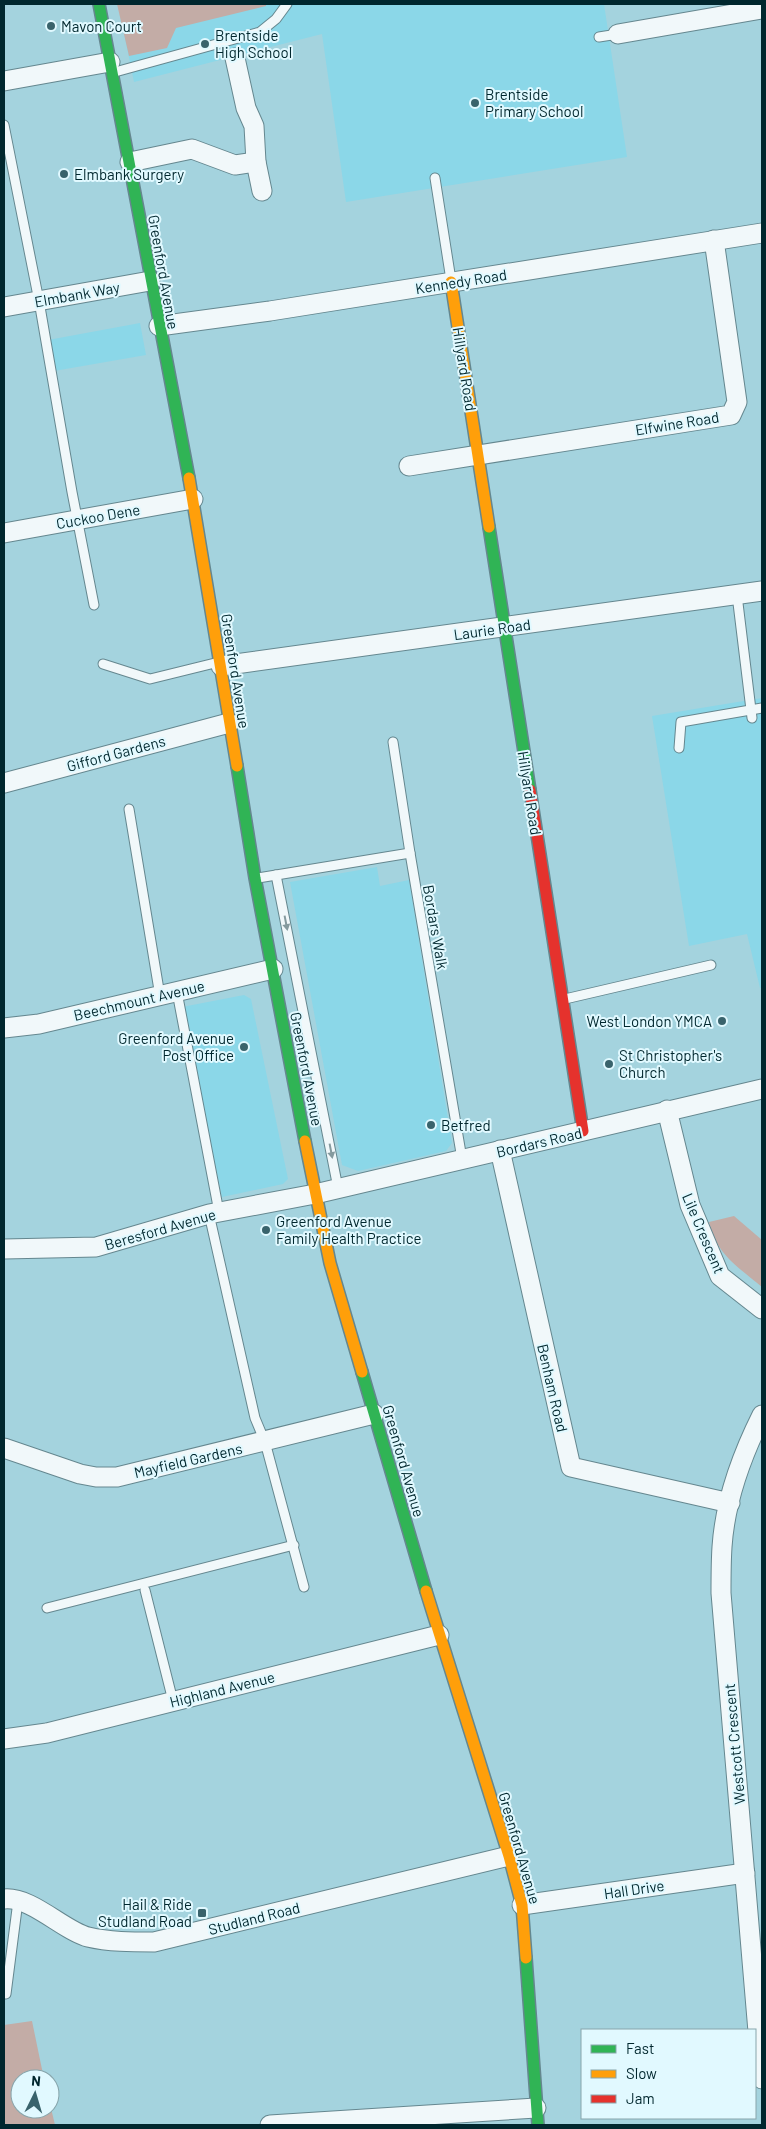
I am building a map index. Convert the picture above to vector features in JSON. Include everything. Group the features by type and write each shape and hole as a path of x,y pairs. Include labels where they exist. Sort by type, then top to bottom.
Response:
{"street":[{"name":"Greenford Avenue","path":"99,4 130,162 150,281 193,499 255,878 315,1194 330,1263 439,1635 509,1856 522,1905 537,2117"},
{"path":"609,36 762,9"},
{"path":"235,58 246,108 254,126 256,162 262,191"},
{"path":"4,81 111,68"},
{"path":"130,162 192,149 234,165 256,162"},
{"name":"Kennedy Road","path":"159,326 762,233"},
{"name":"Elfwine Road","path":"478,455 731,415 737,402 714,240"},
{"name":"Elmbank Way","path":"4,307 150,281"},
{"name":"Hillyard Road","path":"451,282 582,1132"},
{"path":"409,466 478,455"},
{"name":"Cuckoo Dene","path":"4,534 193,499"},
{"name":"Laurie Road","path":"220,664 762,592"},
{"name":"Gifford Gardens","path":"4,783 229,723"},
{"name":"Beechmount Avenue","path":"4,1028 39,1024 273,969"},
{"name":"Bordars Road","path":"315,1194 762,1089"},
{"name":"Lile Crescent","path":"667,1110 690,1206 720,1276 762,1309"},
{"name":"Benham Road","path":"500,1150 571,1467 730,1503"},
{"name":"Beresford Avenue","path":"4,1249 96,1247 214,1213 315,1194"},
{"name":"Mayfield Gardens","path":"4,1448 80,1474 117,1478 374,1414"},
{"name":"Westcott Crescent","path":"762,1415 738,1471 730,1503 722,1545 721,1593 762,2079"},
{"name":"Highland Avenue","path":"4,1739 47,1733 439,1635"},
{"name":"Studland Road","path":"11,1900 52,1916 86,1937 121,1942 154,1942 509,1856"},
{"name":"Hall Drive","path":"522,1905 745,1873"},
{"path":"270,2125 537,2117"}],"lane":[{"path":"111,68 260,32 276,19 287,4"},
{"path":"4,125 39,301 94,606"},
{"path":"435,178 451,282"},
{"path":"737,595 751,714"},
{"path":"103,664 150,679 220,664"},
{"path":"679,748 681,722 751,714 762,708"},
{"name":"Bordars Walk","path":"393,742 462,1159"},
{"path":"129,809 214,1213 242,1367 258,1427 265,1442 304,1587"},
{"path":"255,878 410,853"},
{"path":"276,875 338,1188"},
{"path":"562,999 711,965"},
{"path":"47,1608 294,1545"},
{"path":"145,1590 173,1701"},
{"path":"6,1994 11,1900"}],"shaded area":[{"path":"117,4 266,4 266,6 176,28 167,48 129,56"},
{"name":"Brentside Primary School","path":"118,4 604,4 627,157 346,202 322,34 134,82"},
{"path":"140,323 146,355 54,371 48,340"},
{"path":"762,698 762,988 760,988 747,934 689,946 652,716"},
{"path":"377,867 380,886 409,880 452,1143 446,1151 358,1171 342,1165 290,882"},
{"path":"244,995 251,999 288,1179 283,1184 222,1197 182,1007"},
{"path":"734,1216 762,1240 762,1287 729,1259 717,1243 713,1233 709,1222"},
{"path":"32,2021 42,2069 10,2069 10,2119 54,2119 55,2125 4,2125 4,2025"}],"traffic: fast":[{"path":"99,4 189,478"},
{"path":"489,527 530,790"},
{"path":"237,766 255,878 305,1141"},
{"path":"362,1372 426,1591"},
{"path":"526,1958 538,2125"}],"traffic: slow":[{"path":"451,282 489,527"},
{"path":"189,478 237,766"},
{"path":"305,1141 330,1263 362,1372"},
{"path":"426,1591 509,1856 522,1905 526,1958"}],"traffic: jam":[{"path":"530,790 583,1131"}],"place":[{"name":"Mavon Court","path":"51,26"},
{"name":"Brentside High School","path":"205,44"},
{"name":"Brentside Primary School","path":"475,103"},
{"name":"Elmbank Surgery","path":"64,174"},
{"name":"West London YMCA","path":"722,1021"},
{"name":"Greenford Avenue Post Office","path":"244,1047"},
{"name":"St Christopher's Church","path":"609,1064"},
{"name":"Betfred","path":"431,1125"},
{"name":"Greenford Avenue Family Health Practice","path":"266,1230"},
{"name":"Hail & Ride Studland Road","path":"202,1913"}]}
